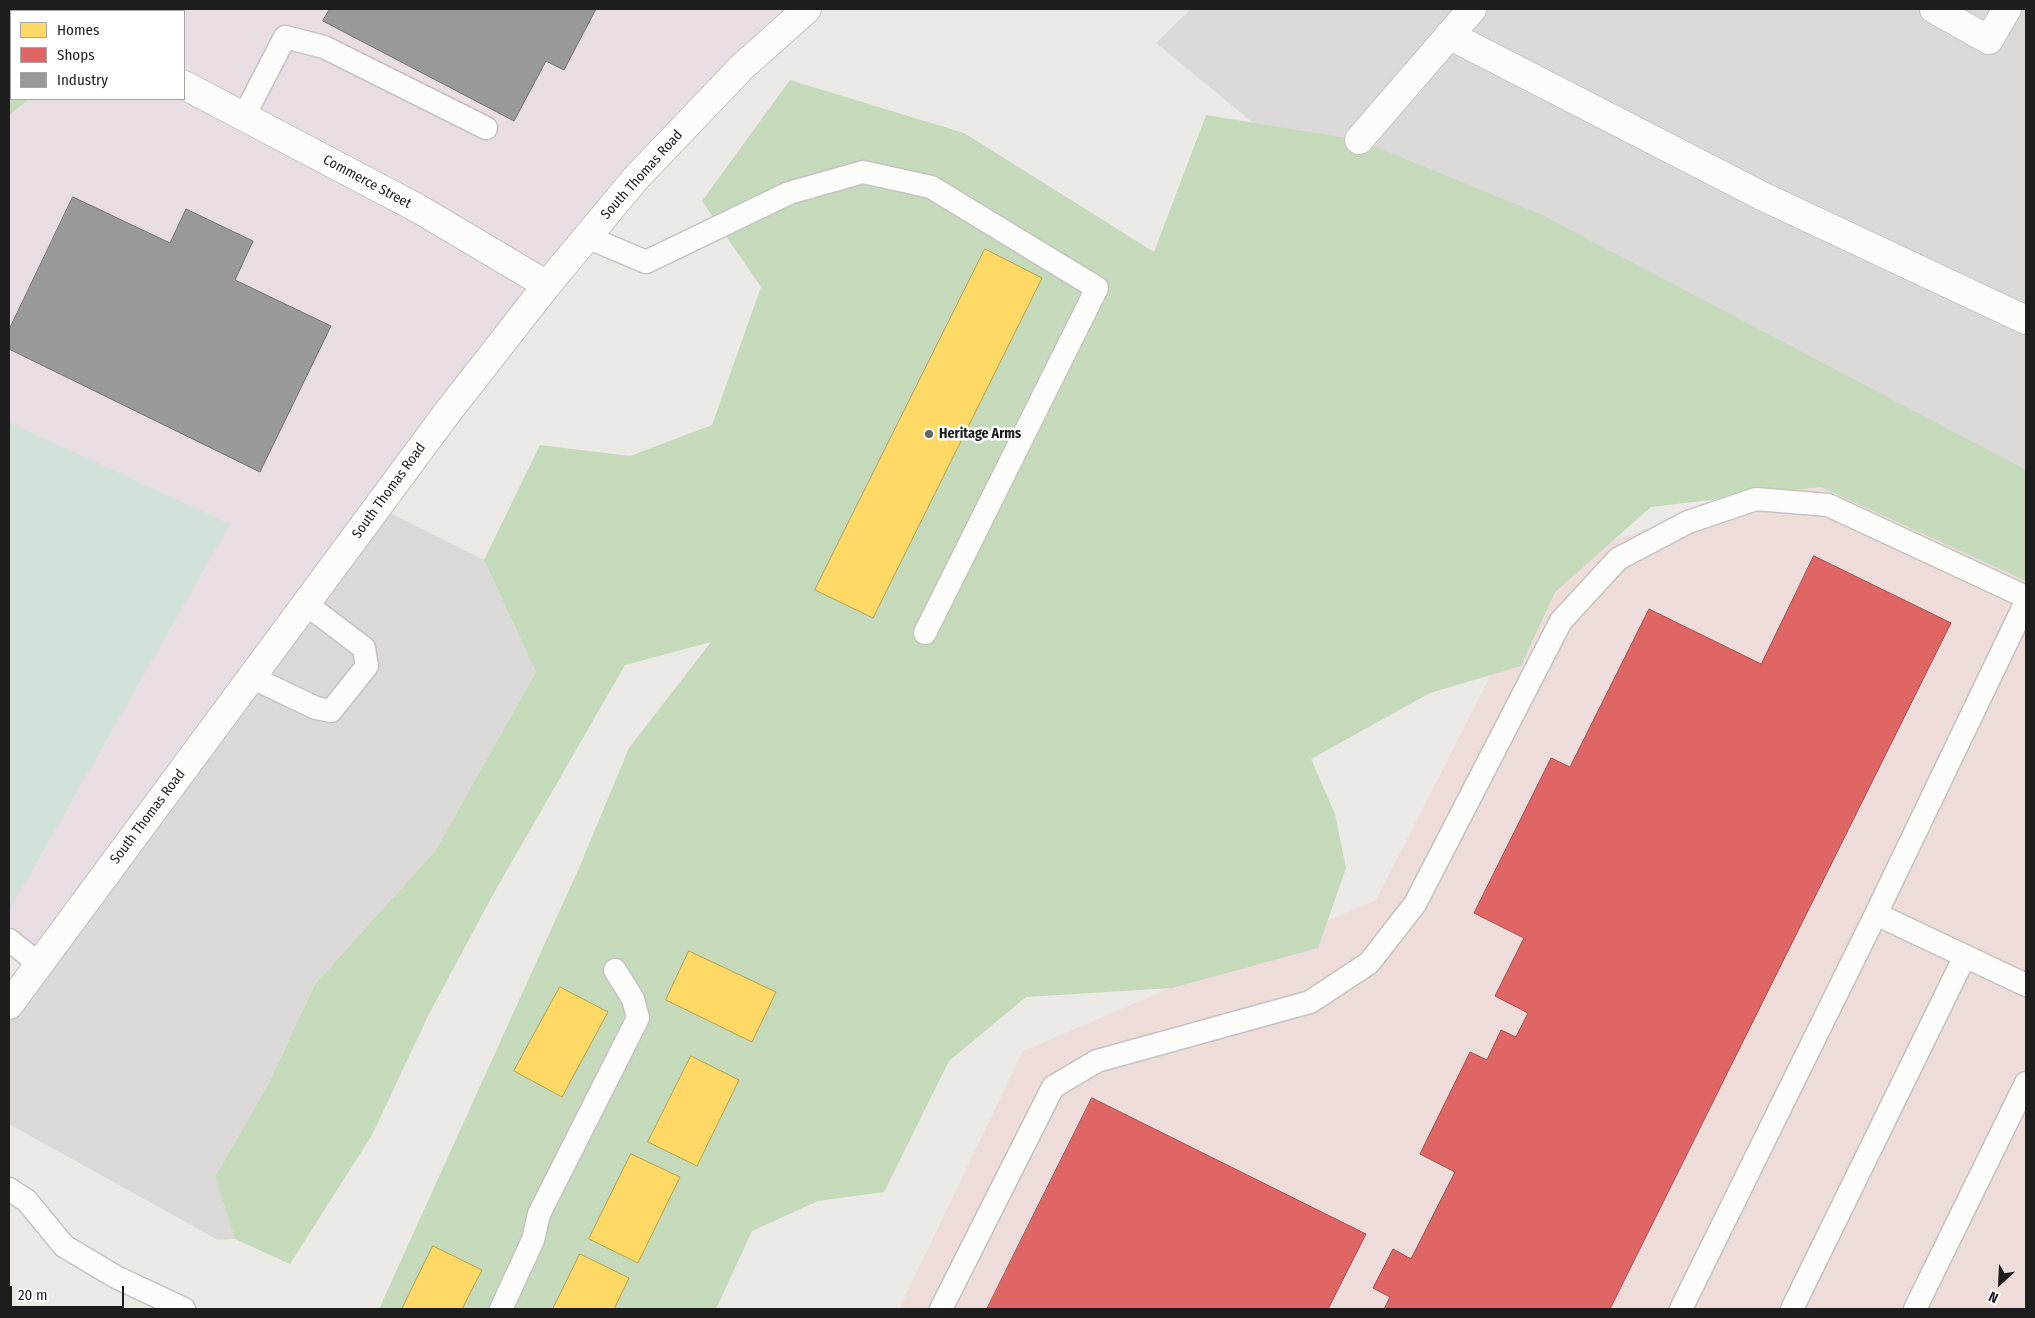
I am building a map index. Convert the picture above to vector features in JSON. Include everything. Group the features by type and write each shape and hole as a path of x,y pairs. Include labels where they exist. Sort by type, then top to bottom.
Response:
{"street":[{"name":"South Thomas Road","path":"9,1005 38,963 253,678 447,412 547,285 636,178 742,67 807,9"},
{"path":"1359,140 1472,9"},
{"path":"1934,9 1990,40 2008,9"},
{"path":"1449,35 1762,196 2026,320"},
{"name":"Commerce Street","path":"185,85 419,210 547,285"}],"lane":[{"path":"244,116 285,37 324,47 486,128"},
{"path":"587,237 646,262 789,193 864,172 931,187 1097,288 925,634"},
{"path":"941,1309 1053,1087 1097,1061 1310,1002 1369,962 1415,904 1561,622 1618,559 1688,522 1756,499 1828,505 2026,597"},
{"path":"1681,1309 1876,914 2026,602"},
{"path":"253,678 316,708 331,711 367,666 364,648 306,604"},
{"path":"1876,914 2026,985"},
{"path":"9,940 38,963"},
{"path":"1792,1309 1964,956"},
{"path":"501,1309 533,1240 539,1214 638,1018 633,999 615,970"},
{"path":"1915,1309 2026,1083"},
{"path":"9,1189 27,1201 64,1246 116,1277 184,1309"}],"shaded area":[{"path":"9,9 807,9 636,178 38,963 9,940"},
{"path":"1191,9 2026,9 2026,522 1348,201 1156,43"},
{"path":"9,422 230,524 9,911"},
{"path":"1825,471 2026,571 2026,1309 899,1309 1023,1051 1376,900 1549,561"},
{"path":"378,507 484,560 536,672 435,851 315,984 269,1083 215,1177 235,1239 218,1240 9,1124 9,1005"}],"green space":[{"path":"9,28 10,100 28,100 9,115"},
{"path":"790,80 964,133 1154,252 1206,115 1359,140 1542,215 2026,470 2026,581 1821,487 1651,507 1555,592 1521,666 1430,693 1311,759 1335,814 1346,868 1318,948 1172,988 1026,997 949,1061 884,1192 818,1201 752,1231 716,1309 379,1309 579,868 629,748 711,642 625,665 495,891 428,1016 372,1135 290,1264 235,1239 215,1177 269,1083 315,984 435,851 536,672 484,560 540,445 630,456 712,425 761,287 702,201"}],"building: Homes":[{"name":"Heritage Arms","path":"985,249 1042,278 873,618 815,590"},
{"path":"689,951 776,992 752,1042 666,1000"},
{"path":"560,987 608,1012 562,1097 514,1071"},
{"path":"691,1056 739,1080 697,1166 648,1142"},
{"path":"631,1154 680,1177 638,1263 589,1239"},
{"path":"433,1246 482,1270 462,1309 402,1309"},
{"path":"580,1254 629,1278 614,1309 553,1309"}],"building: Shops":[{"path":"1814,556 1951,623 1610,1309 1384,1309 1390,1297 1373,1288 1393,1249 1411,1259 1455,1172 1420,1154 1470,1052 1487,1060 1501,1030 1516,1037 1528,1013 1495,996 1524,938 1474,913 1551,758 1570,767 1649,609 1761,664"},
{"path":"1092,1098 1366,1234 1328,1309 987,1309"}],"building: Industry":[{"path":"330,9 596,9 564,70 546,61 514,121 323,21"},
{"path":"73,197 170,243 186,209 253,241 235,280 331,326 260,472 9,349 9,330"}],"place":[{"name":"Heritage Arms","path":"929,434"}]}
